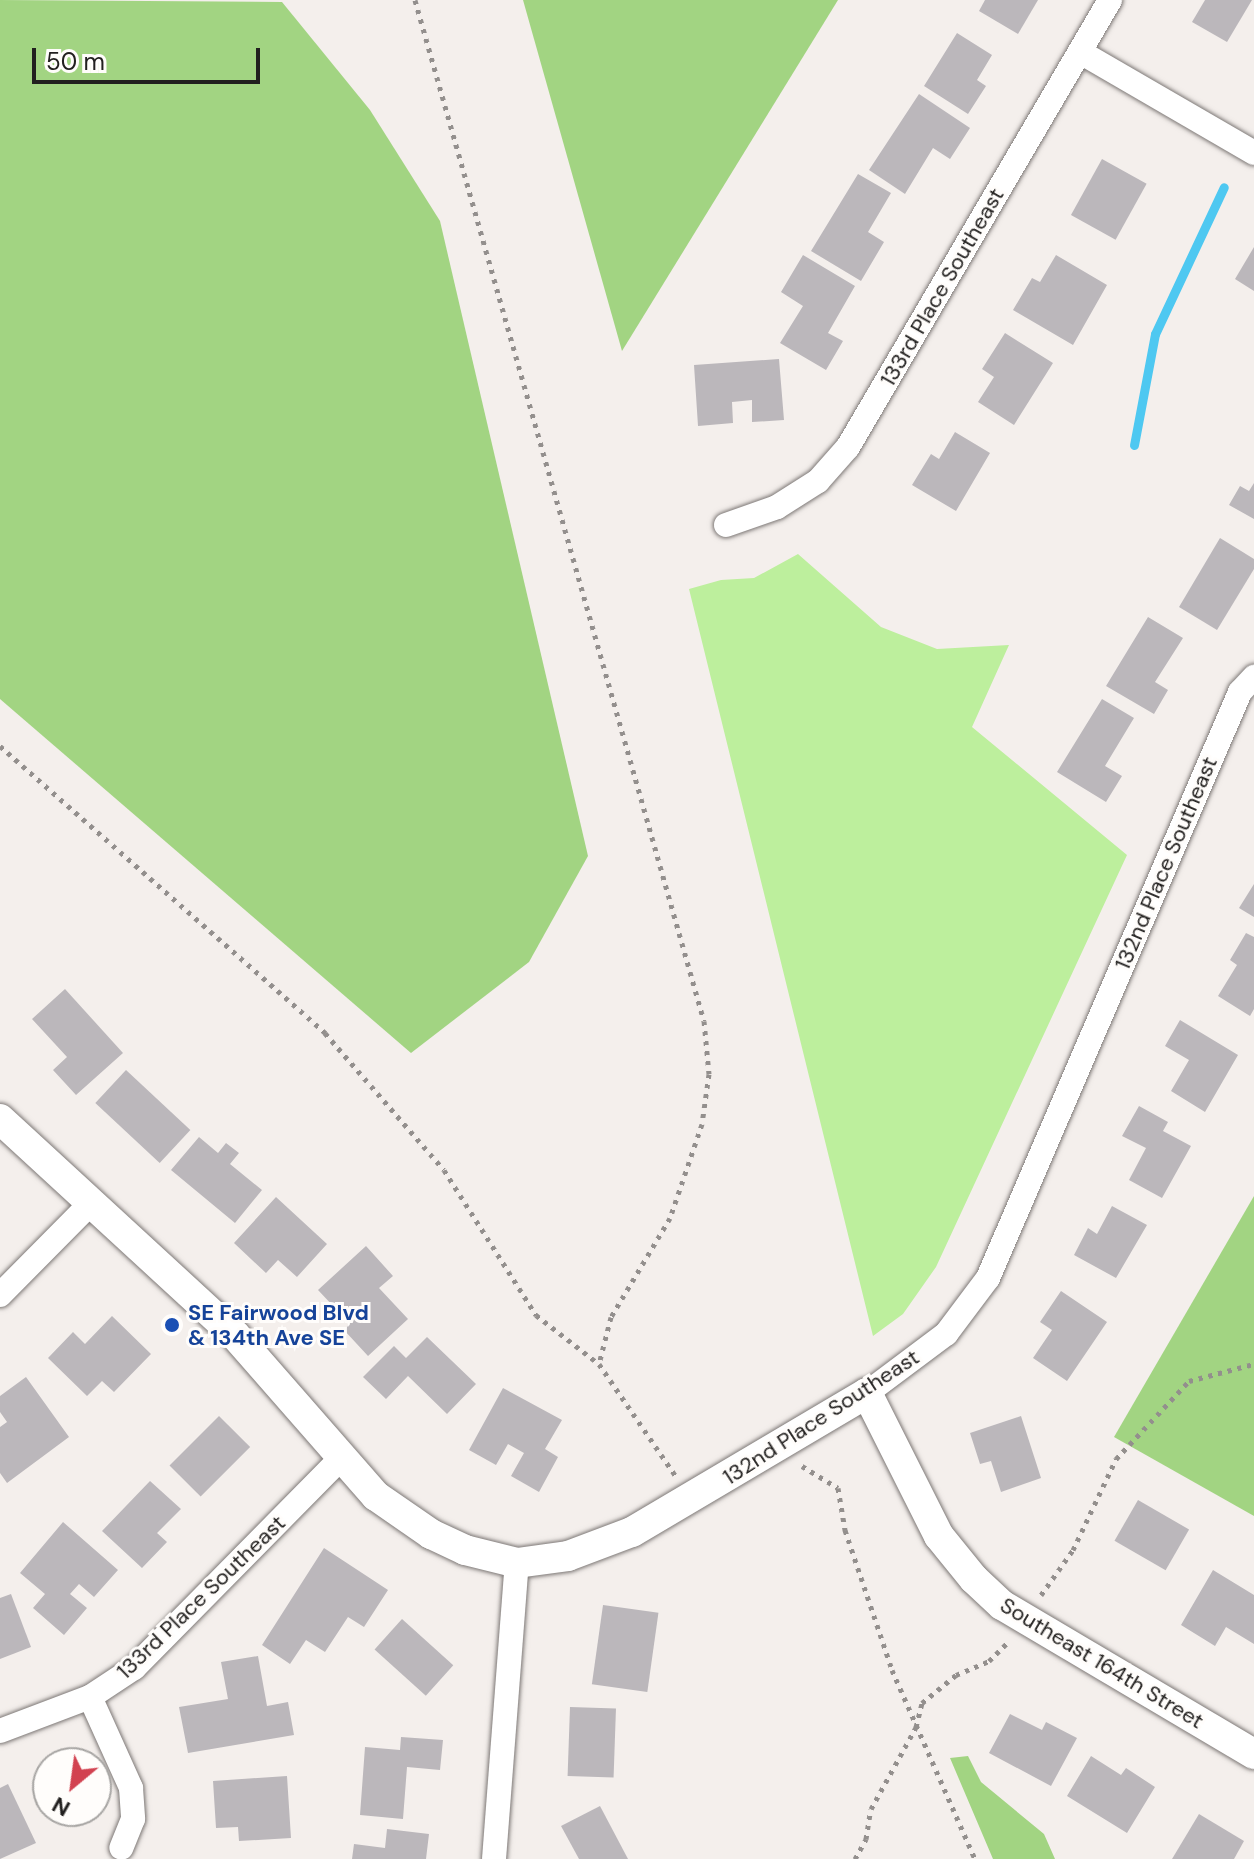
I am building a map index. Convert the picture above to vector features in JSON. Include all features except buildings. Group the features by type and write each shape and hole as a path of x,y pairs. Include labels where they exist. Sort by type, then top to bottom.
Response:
{"street":[{"name":"133rd Place Southeast","path":"726,525 777,507 818,481 848,447 1110,0"},
{"path":"1080,52 1254,153"},
{"name":"132nd Place Southeast","path":"517,1563 568,1556 607,1543 692,1499 867,1393 946,1334 988,1278 1240,692 1254,677"},
{"path":"0,1119 235,1335 284,1387 376,1496 408,1521 465,1550 517,1563 494,1859"},
{"path":"0,1295 91,1203"},
{"name":"Southeast 164th Street","path":"867,1393 939,1536 974,1579 1002,1605 1254,1754"},
{"name":"133rd Place Southeast","path":"0,1731 90,1697 134,1668 341,1458"},
{"path":"90,1697 131,1788 133,1819 121,1848"}],"path":[{"path":"415,0 704,1021 709,1074 702,1124 670,1218 611,1317 599,1364"},
{"path":"0,746 325,1033 444,1170 536,1315 599,1364 692,1499"},
{"path":"774,1450 838,1488 845,1530 892,1670 975,1859"}],"green space":[{"path":"0,0 282,2 370,110 440,221 588,856 529,962 411,1053 0,699"},
{"path":"523,0 838,0 622,351"},
{"path":"798,554 881,627 937,649 1009,645 972,727 1127,855 936,1267 903,1314 873,1336 689,589 721,580 754,578"},
{"path":"1254,1196 1254,1516 1114,1437"},
{"path":"968,1756 981,1782 1044,1834 1055,1859 993,1859 950,1758"}],"waterway":[{"path":"1134,445 1155,334 1224,187"}],"place":[{"name":"SE Fairwood Blvd & 134th Ave SE","path":"172,1325"}]}
